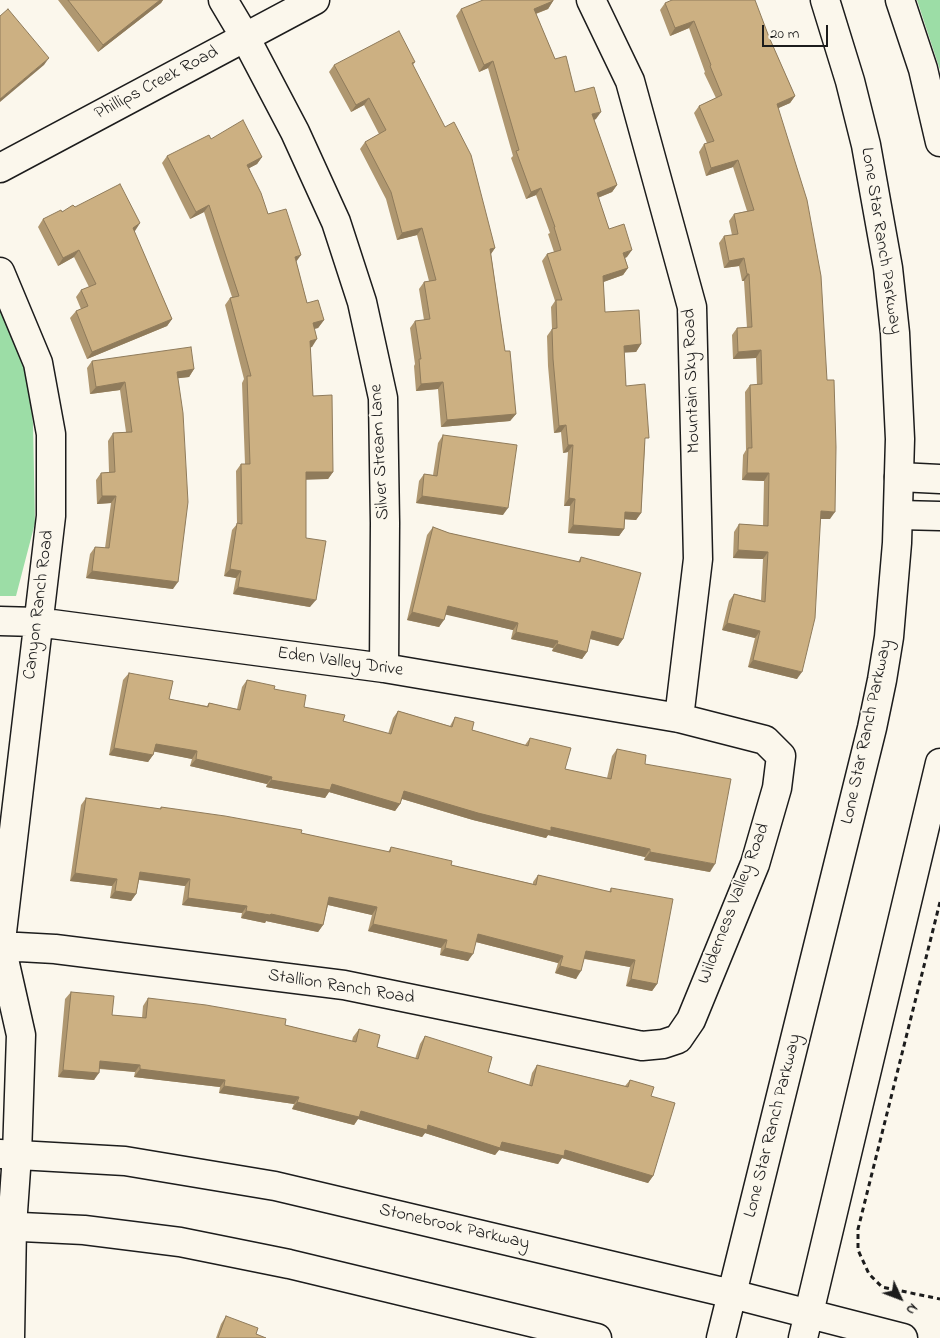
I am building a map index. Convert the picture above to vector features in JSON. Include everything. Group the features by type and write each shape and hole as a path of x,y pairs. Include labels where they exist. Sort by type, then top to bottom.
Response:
{"street":[{"name":"Silver Stream Lane","path":"223,0 295,132 336,222 362,302 382,398 385,523 384,668"},
{"name":"Phillips Creek Road","path":"0,168 315,0"},
{"name":"Mountain Sky Road","path":"591,0 630,81 692,308 698,559 679,718"},
{"name":"Lone Star Ranch Parkway","path":"721,1338 856,797 876,709 889,637 899,515 900,439 898,382 888,268 866,145 850,81 825,0"},
{"path":"900,0 923,69 940,142"},
{"name":"Canyon Ranch Road","path":"0,272 38,363 51,434 51,516 0,947 21,1034 8,1154 6,1226 10,1338"},
{"path":"900,477 940,479"},
{"path":"899,515 940,516"},
{"name":"Eden Valley Drive","path":"0,621 37,622 384,668 679,718"},
{"name":"Wilderness Valley Road","path":"678,1038 691,1020 755,864 777,788 781,756 765,740 679,718"},
{"path":"806,1326 940,763"},
{"name":"Stallion Ranch Road","path":"0,947 54,949 344,985 642,1046 663,1044 678,1038"},
{"name":"Stonebrook Parkway","path":"8,1154 125,1161 275,1186 732,1294 806,1326 903,1338"},
{"path":"6,1226 84,1230 180,1242 289,1264 598,1338"}],"path":[{"path":"940,902 858,1228 858,1250 869,1274 882,1287 940,1299"}],"green space":[{"path":"917,0 940,0 940,70"},
{"path":"0,309 26,364 33,423 35,523 16,596 0,596"}],"building":[{"path":"68,0 160,0 103,45"},
{"path":"483,0 553,0 534,9 555,59 566,56 575,92 594,87 601,112 592,114 617,185 597,193 609,229 624,224 632,250 623,253 628,268 603,276 605,312 639,310 641,344 624,346 626,386 645,384 649,438 645,438 641,513 625,512 624,529 573,525 575,499 569,498 573,445 568,445 566,425 559,426 553,359 552,329 557,328 556,300 562,300 547,254 561,250 541,188 531,192 516,151 519,150 493,61 484,65 461,9"},
{"path":"672,0 755,0 795,96 777,104 807,200 821,276 827,380 834,380 836,447 835,512 821,511 815,618 802,672 753,660 760,631 727,623 734,594 765,602 768,552 738,550 739,524 768,526 769,473 747,473 748,448 752,448 750,385 762,384 761,350 738,352 737,328 752,327 749,274 747,274 744,258 729,261 724,236 738,234 734,214 754,210 738,160 711,168 704,144 714,141 699,106 722,95 694,21 675,28 665,3"},
{"path":"8,9 49,58 0,99 0,16"},
{"path":"399,31 415,62 412,63 445,127 454,122 471,155 495,248 490,249 505,351 510,351 516,414 447,420 443,382 421,384 419,359 421,359 415,321 430,319 424,282 436,280 422,228 402,233 391,192 365,142 386,130 369,98 356,105 334,65"},
{"path":"243,120 262,157 247,165 261,193 268,214 286,209 301,255 295,257 307,303 318,300 324,320 313,323 317,339 310,341 313,396 332,395 333,472 306,472 306,538 326,541 316,600 238,587 241,571 230,569 237,523 242,524 241,464 250,464 247,376 251,376 230,298 239,296 209,205 196,212 167,156 209,135 211,139"},
{"path":"120,184 140,223 133,228 172,319 92,352 76,311 88,306 81,290 96,284 79,250 63,258 43,219 61,210 62,212 73,205 75,207"},
{"path":"191,347 194,369 177,372 183,413 188,502 178,582 92,571 95,547 109,548 116,496 102,496 101,473 115,472 113,433 132,432 125,382 96,387 92,361"},
{"path":"443,435 517,445 508,508 422,496 424,474 437,476"},
{"path":"433,527 449,533 580,562 581,557 641,573 623,639 592,631 587,652 557,644 558,641 516,632 518,623 448,606 444,620 412,612"},
{"path":"129,673 173,681 169,699 208,707 209,703 240,710 247,680 275,686 274,689 306,695 304,707 345,715 343,721 391,734 398,711 452,727 455,717 474,722 472,730 528,746 530,738 571,748 565,769 611,779 617,749 646,755 645,764 731,779 715,864 650,852 650,849 551,827 551,831 478,813 404,791 400,804 332,784 330,790 271,780 272,777 196,759 197,751 156,744 153,755 114,748"},
{"path":"86,798 225,816 302,830 301,833 390,852 391,847 452,861 451,865 536,885 538,875 611,892 611,888 673,899 657,984 631,979 635,960 586,951 581,971 560,966 563,956 478,934 473,954 445,948 447,940 373,924 377,907 329,897 323,925 271,914 246,911 247,906 188,898 190,879 140,872 136,894 115,891 117,879 75,873"},
{"path":"71,992 114,996 112,1015 146,1018 148,998 206,1005 286,1019 285,1025 356,1042 359,1029 380,1035 377,1047 418,1059 425,1036 492,1057 488,1072 532,1086 537,1065 628,1087 630,1080 654,1087 651,1096 675,1103 653,1176 565,1150 564,1156 502,1142 500,1148 428,1125 427,1130 361,1111 359,1117 297,1102 299,1097 224,1086 225,1080 140,1069 140,1065 100,1061 99,1073 63,1070"},
{"path":"226,1316 258,1328 256,1334 266,1338 218,1338"}]}
